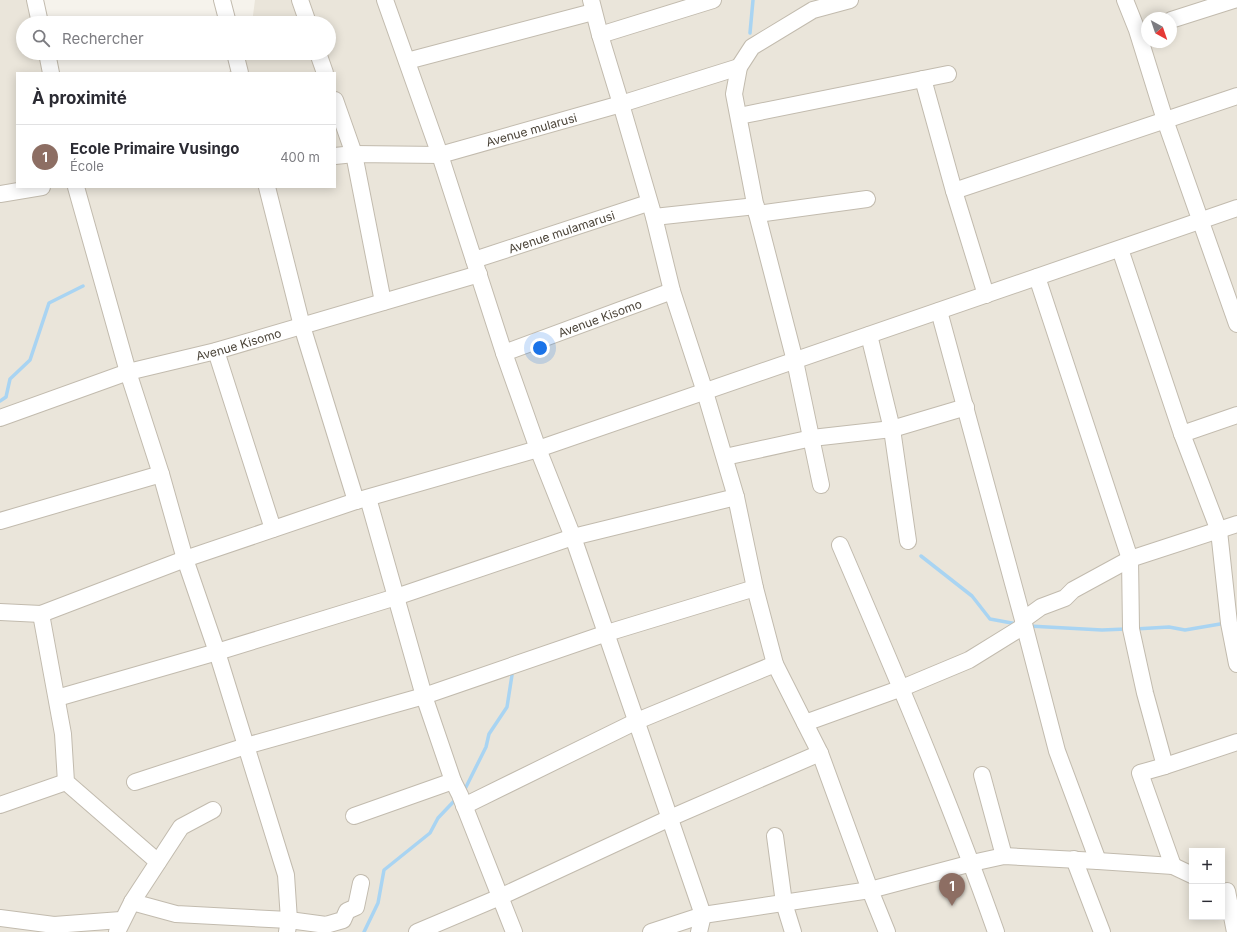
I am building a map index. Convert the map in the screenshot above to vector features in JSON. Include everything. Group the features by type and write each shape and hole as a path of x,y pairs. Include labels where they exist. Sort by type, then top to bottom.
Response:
{"street":[{"path":"35,0 38,16"},
{"path":"222,0 226,16"},
{"path":"300,0 306,16"},
{"path":"385,0 440,155 504,353 538,449 573,537 607,633 703,915 699,932"},
{"path":"600,35 713,0"},
{"path":"821,485 796,361 757,210 734,94 739,67 752,47 813,10 850,0"},
{"path":"1125,0 1141,27"},
{"path":"1177,18 1225,1"},
{"path":"407,61 592,6 651,210 672,291 725,457 736,498 755,588 775,664 820,753 887,932"},
{"path":"1147,48 1165,120 1235,314"},
{"path":"48,60 51,72"},
{"path":"237,60 240,72"},
{"path":"320,60 325,72"},
{"name":"Avenue mularusi","path":"336,156 354,154 440,155 621,104 739,67"},
{"path":"738,116 948,74"},
{"path":"923,80 954,191 986,295"},
{"path":"954,191 1237,96"},
{"path":"336,103 354,154 382,302"},
{"path":"0,194 36,188"},
{"path":"76,188 128,372 286,876 288,926"},
{"path":"267,188 302,326 396,597 424,696 453,781 514,932"},
{"name":"Avenue mulamarusi","path":"477,267 651,210 757,210 867,199"},
{"path":"0,612 40,614 186,559 273,529 362,499 538,449 1237,208"},
{"path":"1120,249 1182,434 1219,531 1229,623 1237,664"},
{"name":"Avenue Kisomo","path":"0,418 128,372 216,351 382,302 477,267"},
{"path":"1037,277 1130,559 1131,629 1145,693 1165,766"},
{"name":"Avenue Kisomo","path":"504,353 672,291"},
{"path":"939,311 1024,623 1057,752 1098,861"},
{"path":"869,335 892,429 908,542"},
{"path":"216,351 273,529"},
{"path":"725,457 812,438 892,429 966,407"},
{"path":"1182,434 1237,415"},
{"path":"0,521 161,474"},
{"path":"57,698 217,652 396,597 573,537 736,498"},
{"path":"805,722 902,688 969,660 1024,623 1041,607 1065,598 1074,590 1130,559 1237,524"},
{"path":"840,545 902,688 972,863 996,932"},
{"path":"135,782 246,746 424,696 607,633 755,588"},
{"path":"40,614 63,734 66,782 158,862"},
{"path":"464,806 637,721 775,664"},
{"path":"1174,866 1140,773 1237,742"},
{"path":"417,932 500,897 670,818 820,753"},
{"path":"982,775 1004,856"},
{"path":"354,816 453,781"},
{"path":"0,805 66,782"},
{"path":"0,918 54,925 119,926 132,902 181,828 213,810"},
{"path":"775,836 784,903 793,932"},
{"path":"651,932 703,915 870,890 1004,856 1174,866 1189,874"},
{"path":"1074,860 1102,932"},
{"path":"132,902 176,914 288,926 326,926 343,920 348,911 356,907 361,883"},
{"path":"1229,890 1235,932"}],"shaded area":[{"path":"0,0 43,0 46,16 16,16 16,60 56,60 59,72 16,72 16,188 336,188 336,72 229,72 238,60 336,60 336,16 253,16 255,0 1237,0 1237,932 0,932"}],"waterway":[{"path":"750,33 753,0"},
{"path":"0,401 6,397 10,379 30,360 49,303 83,286"},
{"path":"921,556 972,596 990,619 1017,624"},
{"path":"1135,629 1169,627 1185,630 1226,623"},
{"path":"1029,626 1102,630 1126,629"},
{"path":"464,791 486,747 489,734 507,707 512,675"},
{"path":"364,932 378,903 384,870 430,833 438,818 457,798"}],"place":[{"name":"Ecole Primaire Vusingo","path":"952,906"}]}
